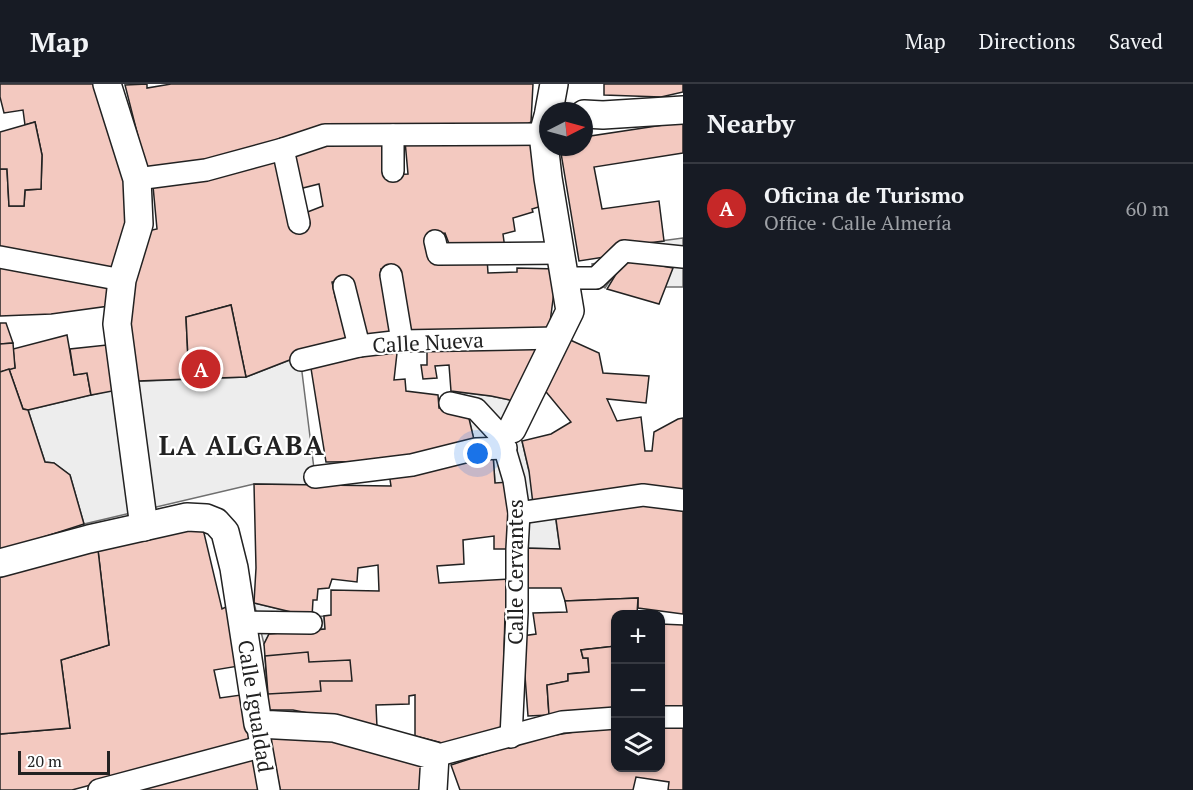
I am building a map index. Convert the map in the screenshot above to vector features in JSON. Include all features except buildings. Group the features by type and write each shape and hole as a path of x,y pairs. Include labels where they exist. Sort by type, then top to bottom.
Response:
{"street":[{"path":"0,563 144,527 117,324 122,280 140,224 137,179 107,84"},
{"path":"550,102 554,84"},
{"path":"593,114 683,110"},
{"path":"137,179 206,170 284,149 325,135 393,135 539,121"},
{"path":"393,135 393,171"},
{"path":"284,149 299,223"},
{"path":"315,477 412,465 509,438 570,311 551,156"},
{"path":"435,241 438,254 563,265 596,278 624,251 683,257"},
{"path":"0,257 122,280"},
{"path":"391,275 402,340"},
{"path":"344,286 359,346"},
{"name":"Calle Nueva","path":"301,360 359,346 402,340 556,338"},
{"name":"Calle Cervantes","path":"450,403 476,410 501,436 509,438 519,513 511,737"},
{"path":"519,513 643,495 683,500"},
{"name":"Calle Igualdad","path":"144,527 188,517 206,518 216,522 225,532 234,568 259,736 270,790"},
{"name":"Calle Igualdad","path":"242,622 312,623"},
{"path":"665,717 683,717"},
{"path":"99,790 259,736 334,728 435,756 562,722 611,718"},
{"path":"433,790 435,756"}],"shaded area":[{"path":"683,238 683,287 664,287 647,263 628,255 605,288 599,283 592,264 606,262 623,246"},
{"path":"300,356 316,485 254,484 84,524 70,475 54,463 45,462 28,410 112,390 122,382 246,377"},
{"path":"451,391 519,402 512,429 522,441 529,471 554,507 560,549 523,548 495,483 493,454 475,444 467,411 450,409"},
{"path":"254,603 312,617 324,616 325,629 269,634 264,644"}],"place":[{"name":"Oficina de Turismo","path":"201,369"}],"district":[{"name":"LA ALGABA","path":"242,445"}]}
